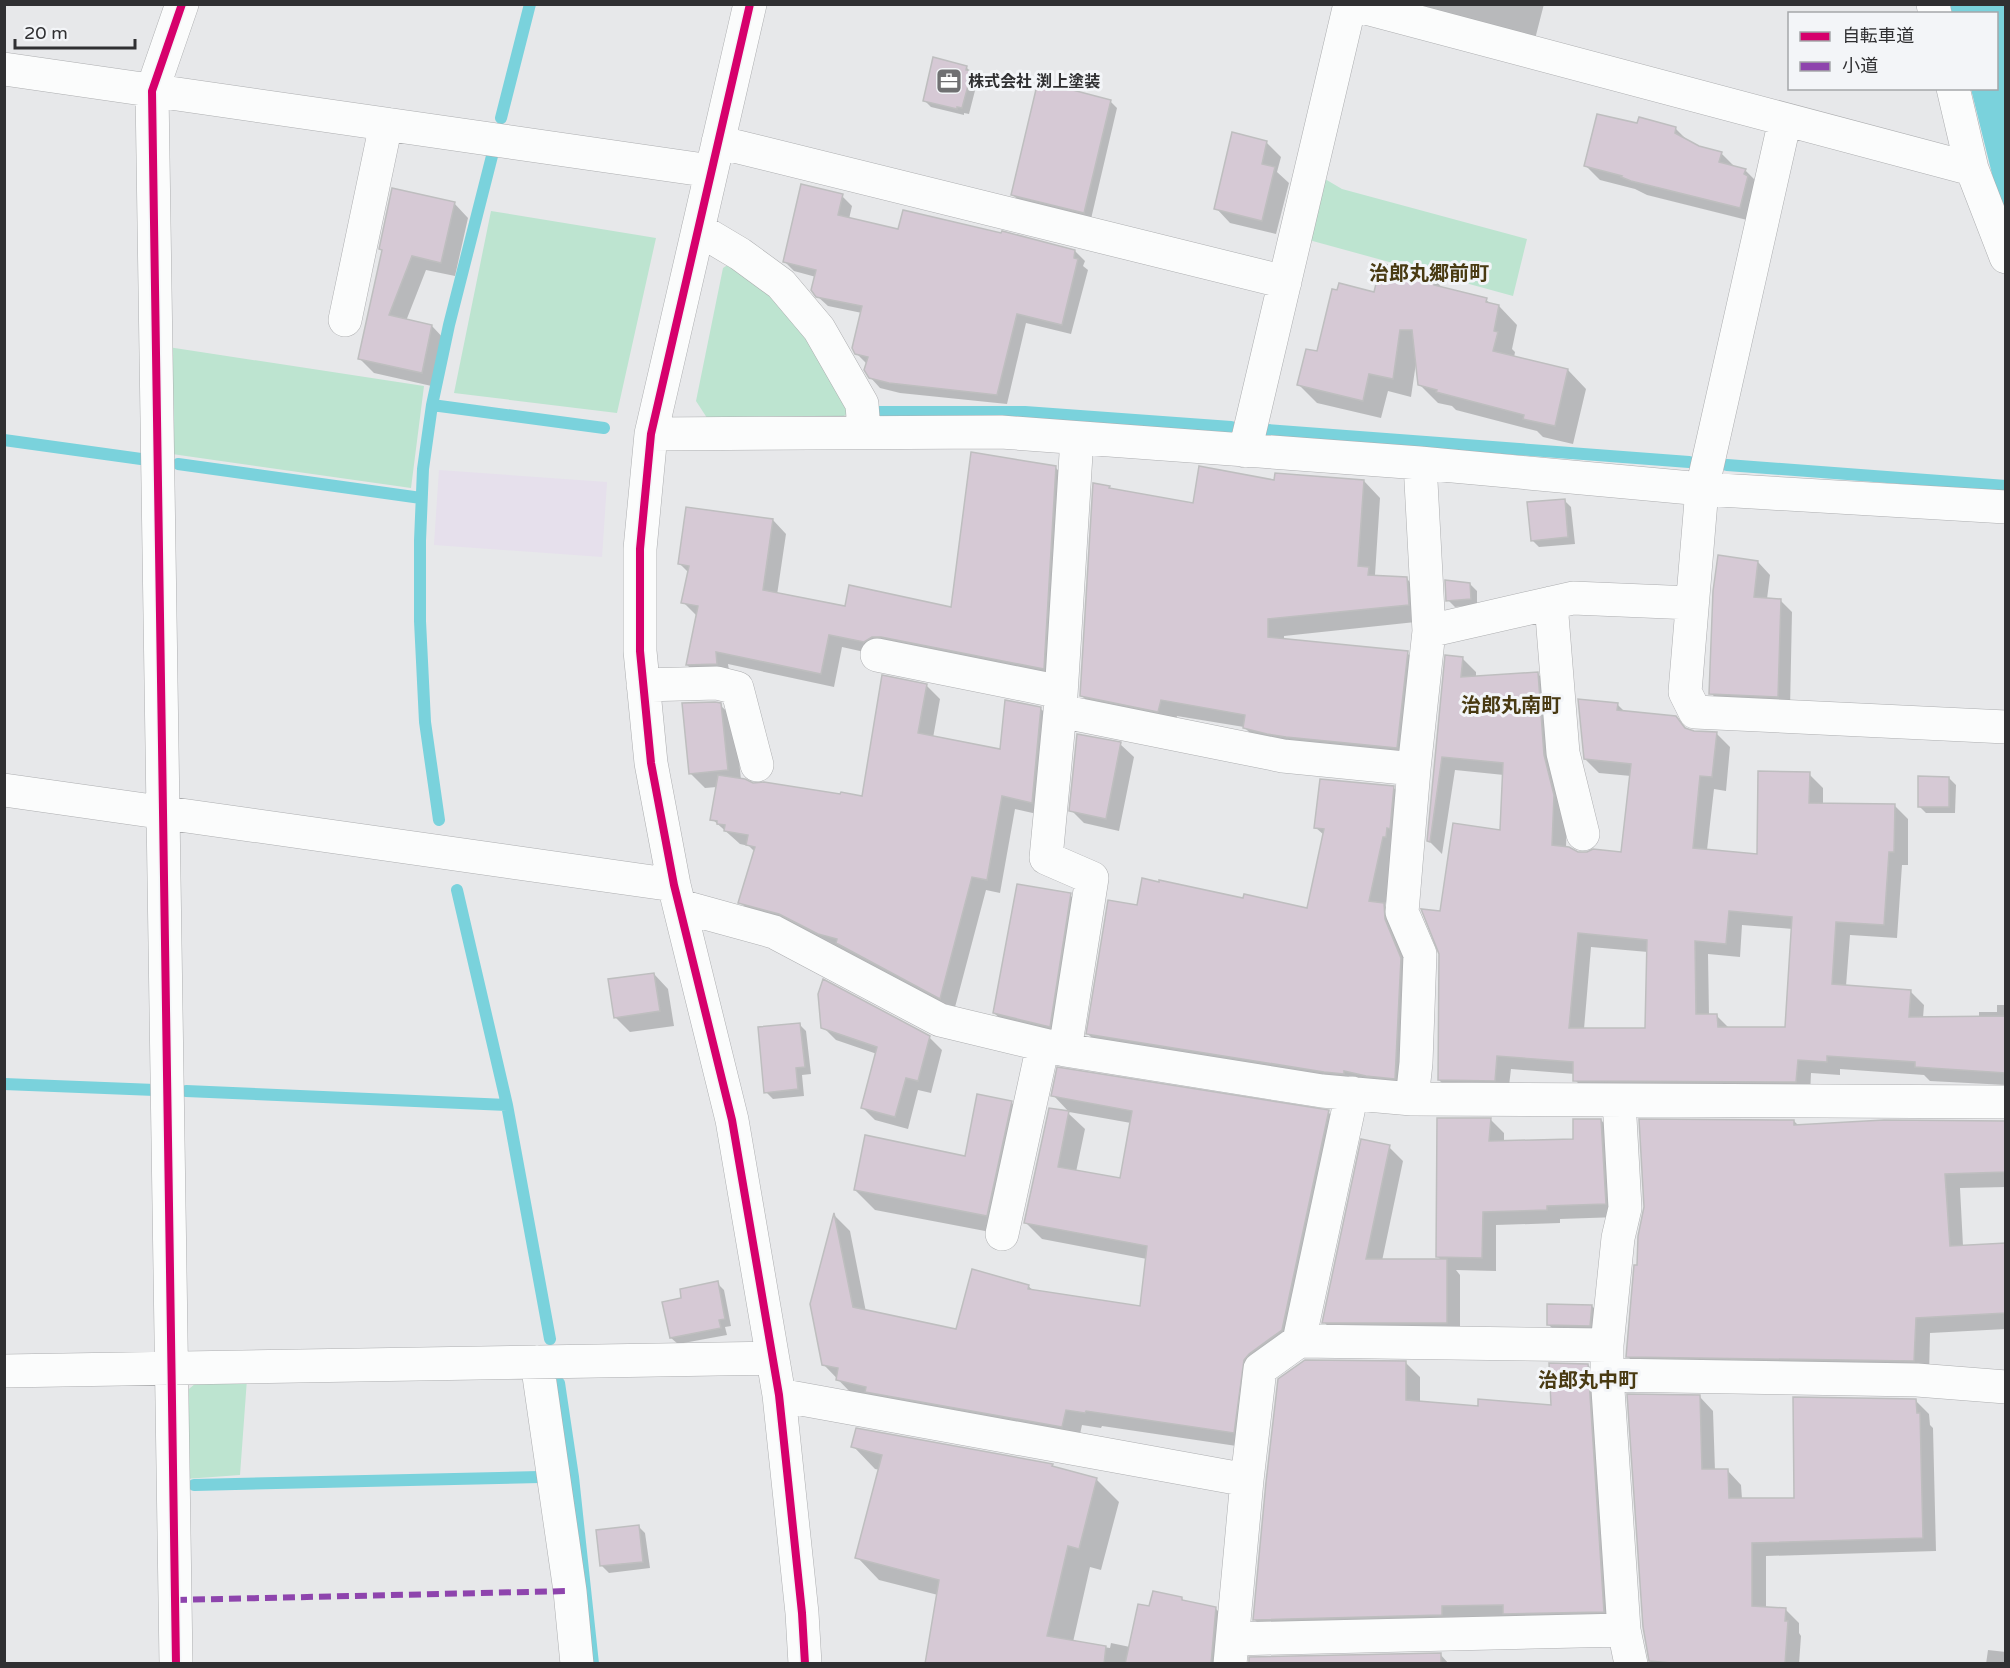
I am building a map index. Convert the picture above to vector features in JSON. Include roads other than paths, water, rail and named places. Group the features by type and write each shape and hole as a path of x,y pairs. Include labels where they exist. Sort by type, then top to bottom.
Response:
{"street":[{"path":"176,1664 152,90 182,4"},
{"path":"750,4 651,434 640,549 640,651 651,763 677,896 732,1120 779,1395 802,1613 805,1664"},
{"path":"1245,451 1350,4 1972,169"},
{"path":"4,69 386,124 714,156 1285,282"},
{"path":"1953,90 1972,169 2006,256"},
{"path":"1785,120 1702,489 1685,692 1695,711 2006,727"},
{"path":"345,320 386,124"},
{"path":"698,229 740,254 781,284 819,328 862,404 864,432"},
{"path":"651,434 1001,432 1420,463 1702,489 2006,507"},
{"path":"1002,1234 1054,1048 1092,878 1046,858 1061,701 1077,438"},
{"path":"1412,1100 1416,1063 1420,954 1402,912 1429,631 1420,463"},
{"path":"1429,631 1573,598 1692,603"},
{"path":"1551,603 1563,753 1583,834"},
{"path":"877,655 1283,756 1414,769"},
{"path":"643,685 717,683 737,688 757,765"},
{"path":"4,790 163,812 677,896 774,932 940,1020 1054,1048 1322,1091 1412,1100 2006,1102"},
{"path":"1299,1341 1352,1094"},
{"path":"1619,1100 1625,1208 1618,1238 1607,1360 1624,1630 1631,1664"},
{"path":"1624,1630 1231,1651 1260,1369 1299,1341 2006,1387"},
{"path":"4,1371 772,1358"},
{"path":"537,1362 570,1591 577,1664"},
{"path":"779,1395 1247,1480"}],"water":[{"path":"1950,5 2005,5 2005,214 1995,186 1971,90 1998,90 1998,12 1952,12"}],"waterway":[{"path":"501,118 530,4"},
{"path":"439,820 425,722 420,621 423,469 432,405 449,325 492,156"},
{"path":"432,405 604,428"},
{"path":"876,412 1025,412 1231,427"},
{"path":"1268,430 1689,462"},
{"path":"4,440 141,459"},
{"path":"178,464 421,498"},
{"path":"1727,465 2006,486"},
{"path":"457,890 507,1105 550,1339"},
{"path":"4,1084 155,1090"},
{"path":"186,1091 507,1105"},
{"path":"559,1383 573,1477 593,1664"},
{"path":"194,1485 540,1477"}],"place":[{"name":"株式会社 渕上塗装","path":"949,81"}],"district":[{"name":"治郎丸郷前町","path":"1429,273"},
{"name":"治郎丸南町","path":"1511,705"},
{"name":"治郎丸中町","path":"1588,1380"}]}
